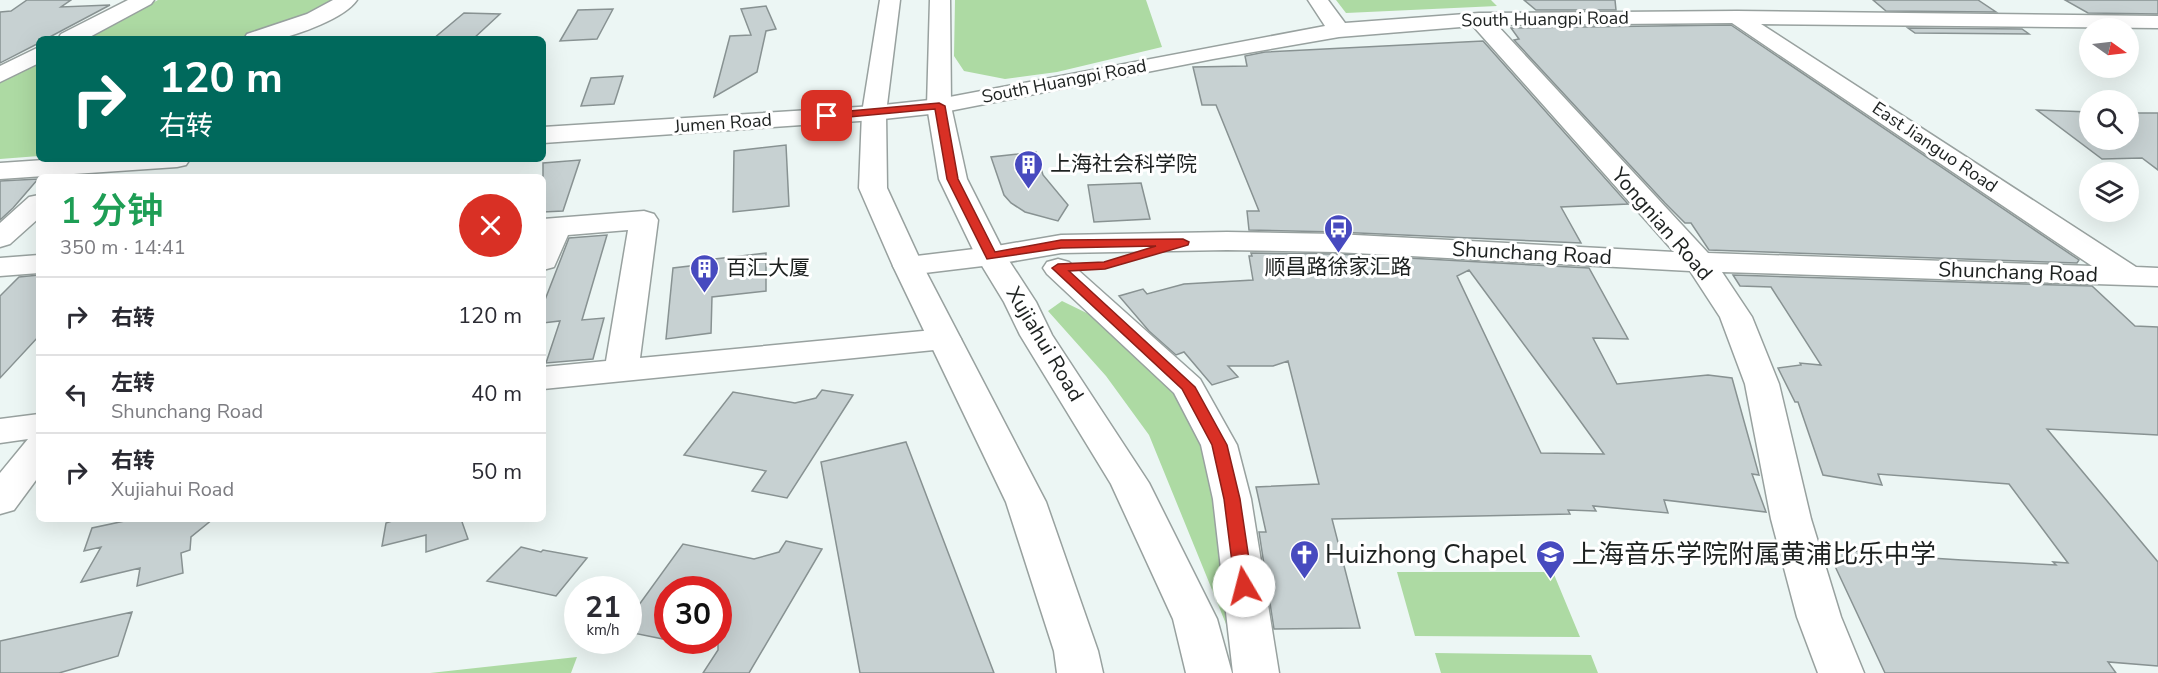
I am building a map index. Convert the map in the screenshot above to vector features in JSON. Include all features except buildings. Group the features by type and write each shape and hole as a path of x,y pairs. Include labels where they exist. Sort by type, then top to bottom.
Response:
{"street":[{"path":"75,36 144,0"},
{"path":"263,36 313,18 347,0"},
{"path":"891,0 874,113 873,188 908,266 1026,502 1076,651 1080,673"},
{"name":"Xujiahui Road","path":"940,0 939,106 953,179 991,256 1020,302 1036,335 1130,483 1195,619 1209,673"},
{"path":"1317,0 1339,30"},
{"name":"East Jianguo Road","path":"1711,0 2144,276 2158,295"},
{"name":"South Huangpi Road","path":"939,106 1162,61 1339,30 1479,19 1737,17 2158,22"},
{"name":"Yongnian Road","path":"1479,19 1700,262 1736,317 1762,384 1791,519 1819,616 1841,673"},
{"path":"0,75 36,56"},
{"name":"Jumen Road","path":"546,135 874,113 939,106"},
{"path":"0,171 140,162"},
{"path":"0,238 36,206"},
{"path":"546,244 549,227 644,220 621,371"},
{"path":"991,256 1041,269 1105,265 1183,242"},
{"name":"Shunchang Road","path":"908,266 991,256 1061,244 1336,243 1700,262 2144,276"},
{"path":"0,267 36,264"},
{"path":"1058,268 1188,387 1219,445 1232,499 1256,673"},
{"path":"546,378 944,339"},
{"path":"0,431 36,426"},
{"path":"0,500 36,453"}],"green space":[{"path":"158,0 337,0 328,7 251,36 89,36"},
{"path":"955,0 1146,0 1162,47 1057,72 1005,79 964,71 954,56"},
{"path":"1336,0 1491,0 1497,6 1346,13"},
{"path":"36,64 36,156 0,159 0,82"},
{"path":"1062,301 1101,320 1174,387 1209,447 1239,638 1226,624 1149,435 1106,376 1048,311"},
{"path":"1397,572 1553,572 1580,637 1415,636"},
{"path":"1435,653 1591,655 1598,673 1441,673"},
{"path":"577,657 571,673 430,673"}],"place":[{"name":"上海社会科学院","path":"1029,190"},
{"name":"顺昌路徐家汇路","path":"1338,254"},
{"name":"百汇大厦","path":"705,294"},
{"name":"Huizhong Chapel","path":"1304,580"},
{"name":"上海音乐学院附属黄浦比乐中学","path":"1551,580"}],"route":[{"path":"827,116 939,106 953,179 991,256 1061,244 1183,242 1105,265 1058,268 1105,308 1188,387 1219,445 1232,499 1244,586"}]}
